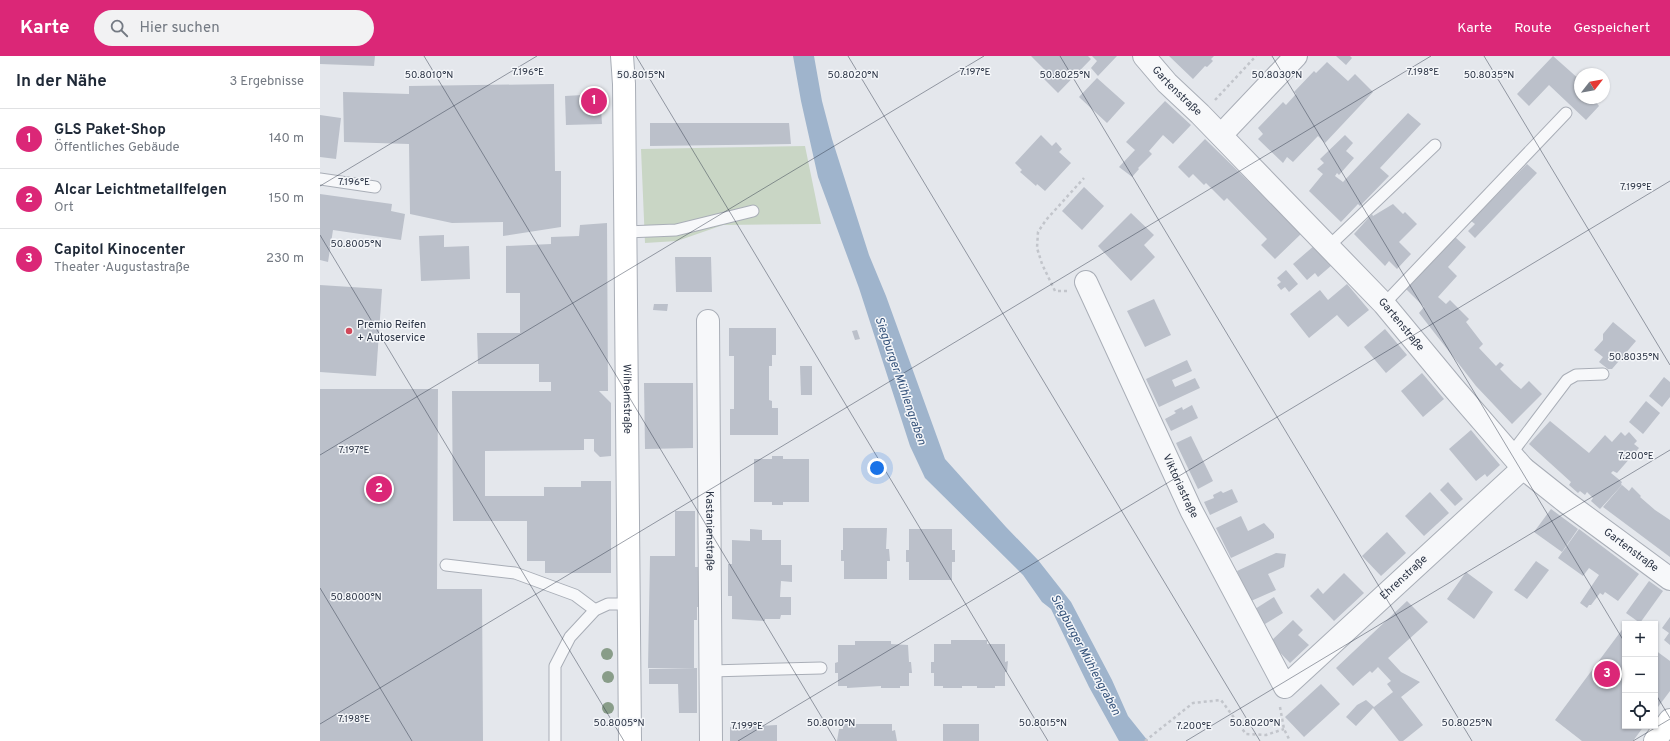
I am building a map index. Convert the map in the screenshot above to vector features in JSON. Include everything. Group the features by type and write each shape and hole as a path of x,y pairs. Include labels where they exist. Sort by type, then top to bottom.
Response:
{"main road":[{"name":"Wilhelmstraße","path":"622,56 624,84 626,232 630,741"},
{"path":"1655,741 1670,720"}],"street":[{"name":"Gartenstraße","path":"1144,56 1167,83 1221,135 1384,304 1517,461 1567,503 1670,579"},
{"path":"1221,135 1296,56"},
{"name":"Viktoriastraße","path":"1086,282 1191,510 1285,687"},
{"name":"Kastanienstraße","path":"708,321 711,741"},
{"name":"Ehrenstraße","path":"1285,687 1517,461"}],"lane":[{"path":"1384,304 1566,113"},
{"path":"1328,247 1435,145"},
{"path":"320,179 375,187"},
{"path":"626,232 676,230 753,211"},
{"path":"1517,461 1567,380 1576,375 1604,374"},
{"path":"446,565 516,573 575,594 595,610"},
{"path":"555,741 555,666 570,637 595,610 608,604 629,604"},
{"path":"711,671 820,668"}],"path":[{"path":"1200,114 1256,56"},
{"path":"1084,178 1046,220 1038,232 1037,248 1042,264 1055,291 1065,292 1086,282"},
{"path":"1285,687 1280,701 1280,715 1284,729 1290,741"},
{"path":"1145,741 1193,703 1221,700 1246,734 1266,735 1284,729"}],"green space":[{"path":"805,146 821,224 723,225 677,241 645,243 641,149"}],"water":[{"name":"Siegburger Mühlengraben","path":"793,56 814,56 822,101 832,139 869,255 886,296 945,459 1038,560 1071,602 1112,680 1128,716 1148,741 1119,741 1089,687 1051,609 1042,602 1023,575 925,478 910,446 859,288 818,177 801,101"}],"building":[{"path":"320,56 375,56 374,66 320,64"},
{"path":"1031,56 1088,56 1091,59 1058,93 1040,75 1045,70"},
{"path":"1092,56 1117,56 1098,76 1091,68 1097,61"},
{"path":"1169,56 1214,56 1211,59 1213,61 1207,67 1205,66 1193,79"},
{"path":"1336,56 1350,56 1352,58 1346,65"},
{"path":"1553,56 1574,75 1574,104 1598,104 1599,106 1586,120 1549,85 1529,106 1517,94"},
{"path":"1327,62 1348,81 1355,74 1373,92 1325,143 1318,136 1293,162 1287,157 1283,163 1258,139 1263,134 1258,128 1283,102 1286,105 1296,94 1294,92 1314,71 1316,73"},
{"path":"1097,78 1125,103 1107,123 1079,97"},
{"path":"554,84 555,171 561,171 561,227 503,236 503,222 452,223 410,214 409,144 344,142 343,92 409,94 409,86"},
{"path":"600,94 602,124 566,125 565,96"},
{"path":"1165,101 1191,125 1173,144 1163,135 1149,151 1152,154 1138,168 1139,169 1132,177 1119,167 1135,150 1126,142"},
{"path":"1408,113 1421,124 1380,168 1389,176 1360,206 1358,204 1341,222 1309,191 1323,174 1317,169 1324,163 1320,159 1345,135 1353,143 1346,151 1354,158 1339,175 1337,173 1335,176 1343,182"},
{"path":"320,115 341,118 336,159 320,157"},
{"path":"650,123 789,123 791,144 650,146"},
{"path":"1041,135 1052,146 1056,142 1062,149 1059,152 1071,163 1045,191 1037,184 1036,186 1020,172 1022,170 1015,163"},
{"path":"1205,139 1302,233 1275,259 1261,245 1267,239 1227,198 1224,201 1206,183 1204,185 1193,174 1189,178 1178,167"},
{"path":"1527,164 1537,173 1475,238 1468,231 1475,224 1471,221"},
{"path":"1084,187 1104,206 1082,230 1062,211"},
{"path":"320,194 392,204 391,211 405,214 401,240 333,230 328,262 320,260"},
{"path":"1393,204 1403,214 1405,212 1417,224 1399,242 1411,254 1397,269 1389,261 1385,266 1354,234 1372,214 1373,216"},
{"path":"1131,213 1154,235 1144,245 1155,257 1131,281 1098,246"},
{"path":"607,223 608,391 599,391 611,403 611,456 600,457 594,451 594,439 584,439 584,450 485,451 485,496 544,496 544,487 581,487 581,481 611,481 611,573 545,573 545,561 527,561 527,521 453,521 452,391 551,391 551,382 539,382 539,364 478,364 477,333 520,333 520,293 506,293 506,246 551,244 551,237 579,236 580,225"},
{"path":"444,235 444,247 469,246 470,279 421,281 419,236"},
{"path":"1455,237 1466,247 1448,267 1457,276 1438,297 1446,304 1450,300 1469,319 1466,322 1483,344 1479,348 1496,366 1500,362 1504,365 1500,369 1514,383 1521,389 1529,381 1542,394 1512,424 1476,386 1419,313 1424,307 1406,289"},
{"path":"1315,245 1332,265 1318,277 1315,273 1307,280 1293,264"},
{"path":"675,257 711,257 712,292 676,292"},
{"path":"1286,270 1298,284 1289,292 1285,287 1281,290 1277,285 1281,282 1277,278"},
{"path":"1347,284 1369,310 1348,327 1337,315 1309,338 1290,314 1320,290 1328,300"},
{"name":"Premio Reifen + Autoservice","path":"320,285 382,289 376,376 320,372"},
{"path":"1154,299 1171,335 1145,347 1127,311"},
{"path":"654,304 668,304 667,311 653,310"},
{"path":"1613,322 1636,341 1612,369 1608,369 1599,362 1603,357 1594,350 1603,340 1603,334"},
{"path":"729,328 776,328 776,355 772,355 772,366 769,366 769,400 772,401 772,408 778,408 778,435 730,435 730,409 734,409 734,356 729,356"},
{"path":"1385,329 1407,355 1386,373 1364,347"},
{"path":"857,330 860,339 855,340 852,331"},
{"path":"1187,360 1192,371 1172,380 1175,387 1195,378 1200,388 1159,407 1146,379"},
{"path":"800,366 812,366 812,395 801,395"},
{"path":"1422,373 1444,399 1423,417 1401,391"},
{"path":"1664,377 1670,382 1670,397 1662,407 1649,396"},
{"path":"644,383 693,383 693,448 645,449"},
{"path":"320,389 438,389 437,589 482,589 483,741 320,741"},
{"path":"1646,401 1660,413 1643,434 1629,422"},
{"path":"1192,405 1198,418 1171,431 1165,419 1176,413 1174,411 1182,407 1183,410"},
{"path":"1550,421 1589,453 1605,435 1612,442 1621,432 1625,436 1629,432 1637,441 1634,444 1639,448 1617,473 1613,471 1611,473 1622,482 1622,485 1600,509 1591,501 1593,498 1587,492 1585,495 1580,491 1578,493 1569,485 1571,482 1529,444"},
{"path":"1471,430 1500,465 1487,477 1485,474 1476,481 1449,449"},
{"path":"1191,436 1213,481 1198,489 1176,443"},
{"path":"772,456 783,456 783,459 809,459 809,502 783,502 783,505 772,505 772,502 754,502 754,459 772,459"},
{"path":"1448,482 1463,499 1455,506 1440,490"},
{"path":"1622,485 1629,491 1632,487 1641,496 1640,497 1670,520 1670,557 1603,507"},
{"path":"1232,489 1238,502 1210,515 1204,502 1214,498 1213,495 1221,491 1223,493"},
{"path":"1430,492 1449,513 1424,536 1405,516"},
{"path":"1551,509 1578,529 1562,552 1534,532"},
{"path":"675,511 695,511 695,567 699,567 699,607 697,607 697,620 694,620 694,668 648,668 650,556 675,556"},
{"path":"1241,516 1248,531 1264,523 1274,534 1274,538 1231,558 1216,528"},
{"path":"843,528 887,528 886,549 889,549 890,561 887,561 887,579 844,579 844,561 841,561 841,550 843,550"},
{"path":"750,529 762,530 762,540 781,540 781,565 792,565 792,582 781,581 780,597 791,597 791,615 781,615 780,619 765,619 765,621 732,619 732,596 728,596 728,564 732,564 732,540 750,541"},
{"path":"909,529 952,529 952,550 955,550 955,562 952,562 952,580 909,580 909,562 906,562 906,550 909,550"},
{"path":"1579,529 1639,574 1618,601 1605,592 1603,595 1600,593 1587,608 1580,603 1599,575 1589,568 1583,576 1558,558"},
{"path":"1387,532 1406,553 1381,576 1362,556"},
{"path":"1276,553 1286,554 1284,567 1268,574 1276,590 1251,601 1237,571"},
{"path":"1536,561 1549,570 1527,599 1514,590"},
{"path":"1466,572 1493,592 1474,619 1447,599"},
{"path":"1344,573 1364,593 1334,621 1310,596 1318,588 1323,594"},
{"path":"1649,581 1663,591 1641,621 1637,621 1626,613"},
{"path":"1274,597 1283,613 1265,624 1255,609"},
{"path":"1407,601 1428,622 1388,658 1401,672 1420,682 1401,697 1423,725 1403,741 1399,741 1373,708 1356,726 1346,717 1357,705 1366,700 1374,707 1393,692 1387,684 1391,681 1378,667 1372,673 1370,671 1353,686 1336,668"},
{"path":"1670,617 1670,645 1664,640 1669,633 1662,628"},
{"path":"1293,620 1303,630 1298,635 1309,645 1290,663 1270,642"},
{"path":"1622,630 1622,729 1642,729 1633,741 1582,741 1555,720"},
{"path":"951,640 987,640 987,644 1005,644 1005,662 1008,661 1007,672 1005,672 1005,686 995,686 995,688 962,686 962,688 943,688 943,686 934,686 934,673 931,673 931,662 934,662 934,644 951,644"},
{"path":"855,641 891,641 891,644 908,645 909,662 911,662 912,673 909,673 909,686 900,686 900,688 881,688 881,686 847,688 847,686 838,686 838,673 835,673 835,663 838,662 838,645 855,645"},
{"path":"1658,652 1670,661 1670,691 1658,707"},
{"path":"697,668 697,713 679,713 678,684 649,684 649,669"},
{"path":"1321,684 1340,704 1304,737 1285,717"},
{"path":"843,724 892,724 892,731 895,730 897,741 837,741 839,729 843,729"},
{"path":"943,724 979,724 979,741 943,741"},
{"path":"777,725 777,741 730,741 730,727"}],"place":[{"name":"GLS Paket-Shop","path":"594,101"},
{"name":"Premio Reifen + Autoservice","path":"349,331"},
{"name":"Alcar Leichtmetallfelgen","path":"379,489"},
{"name":"Capitol Kinocenter","path":"1607,674"}]}
